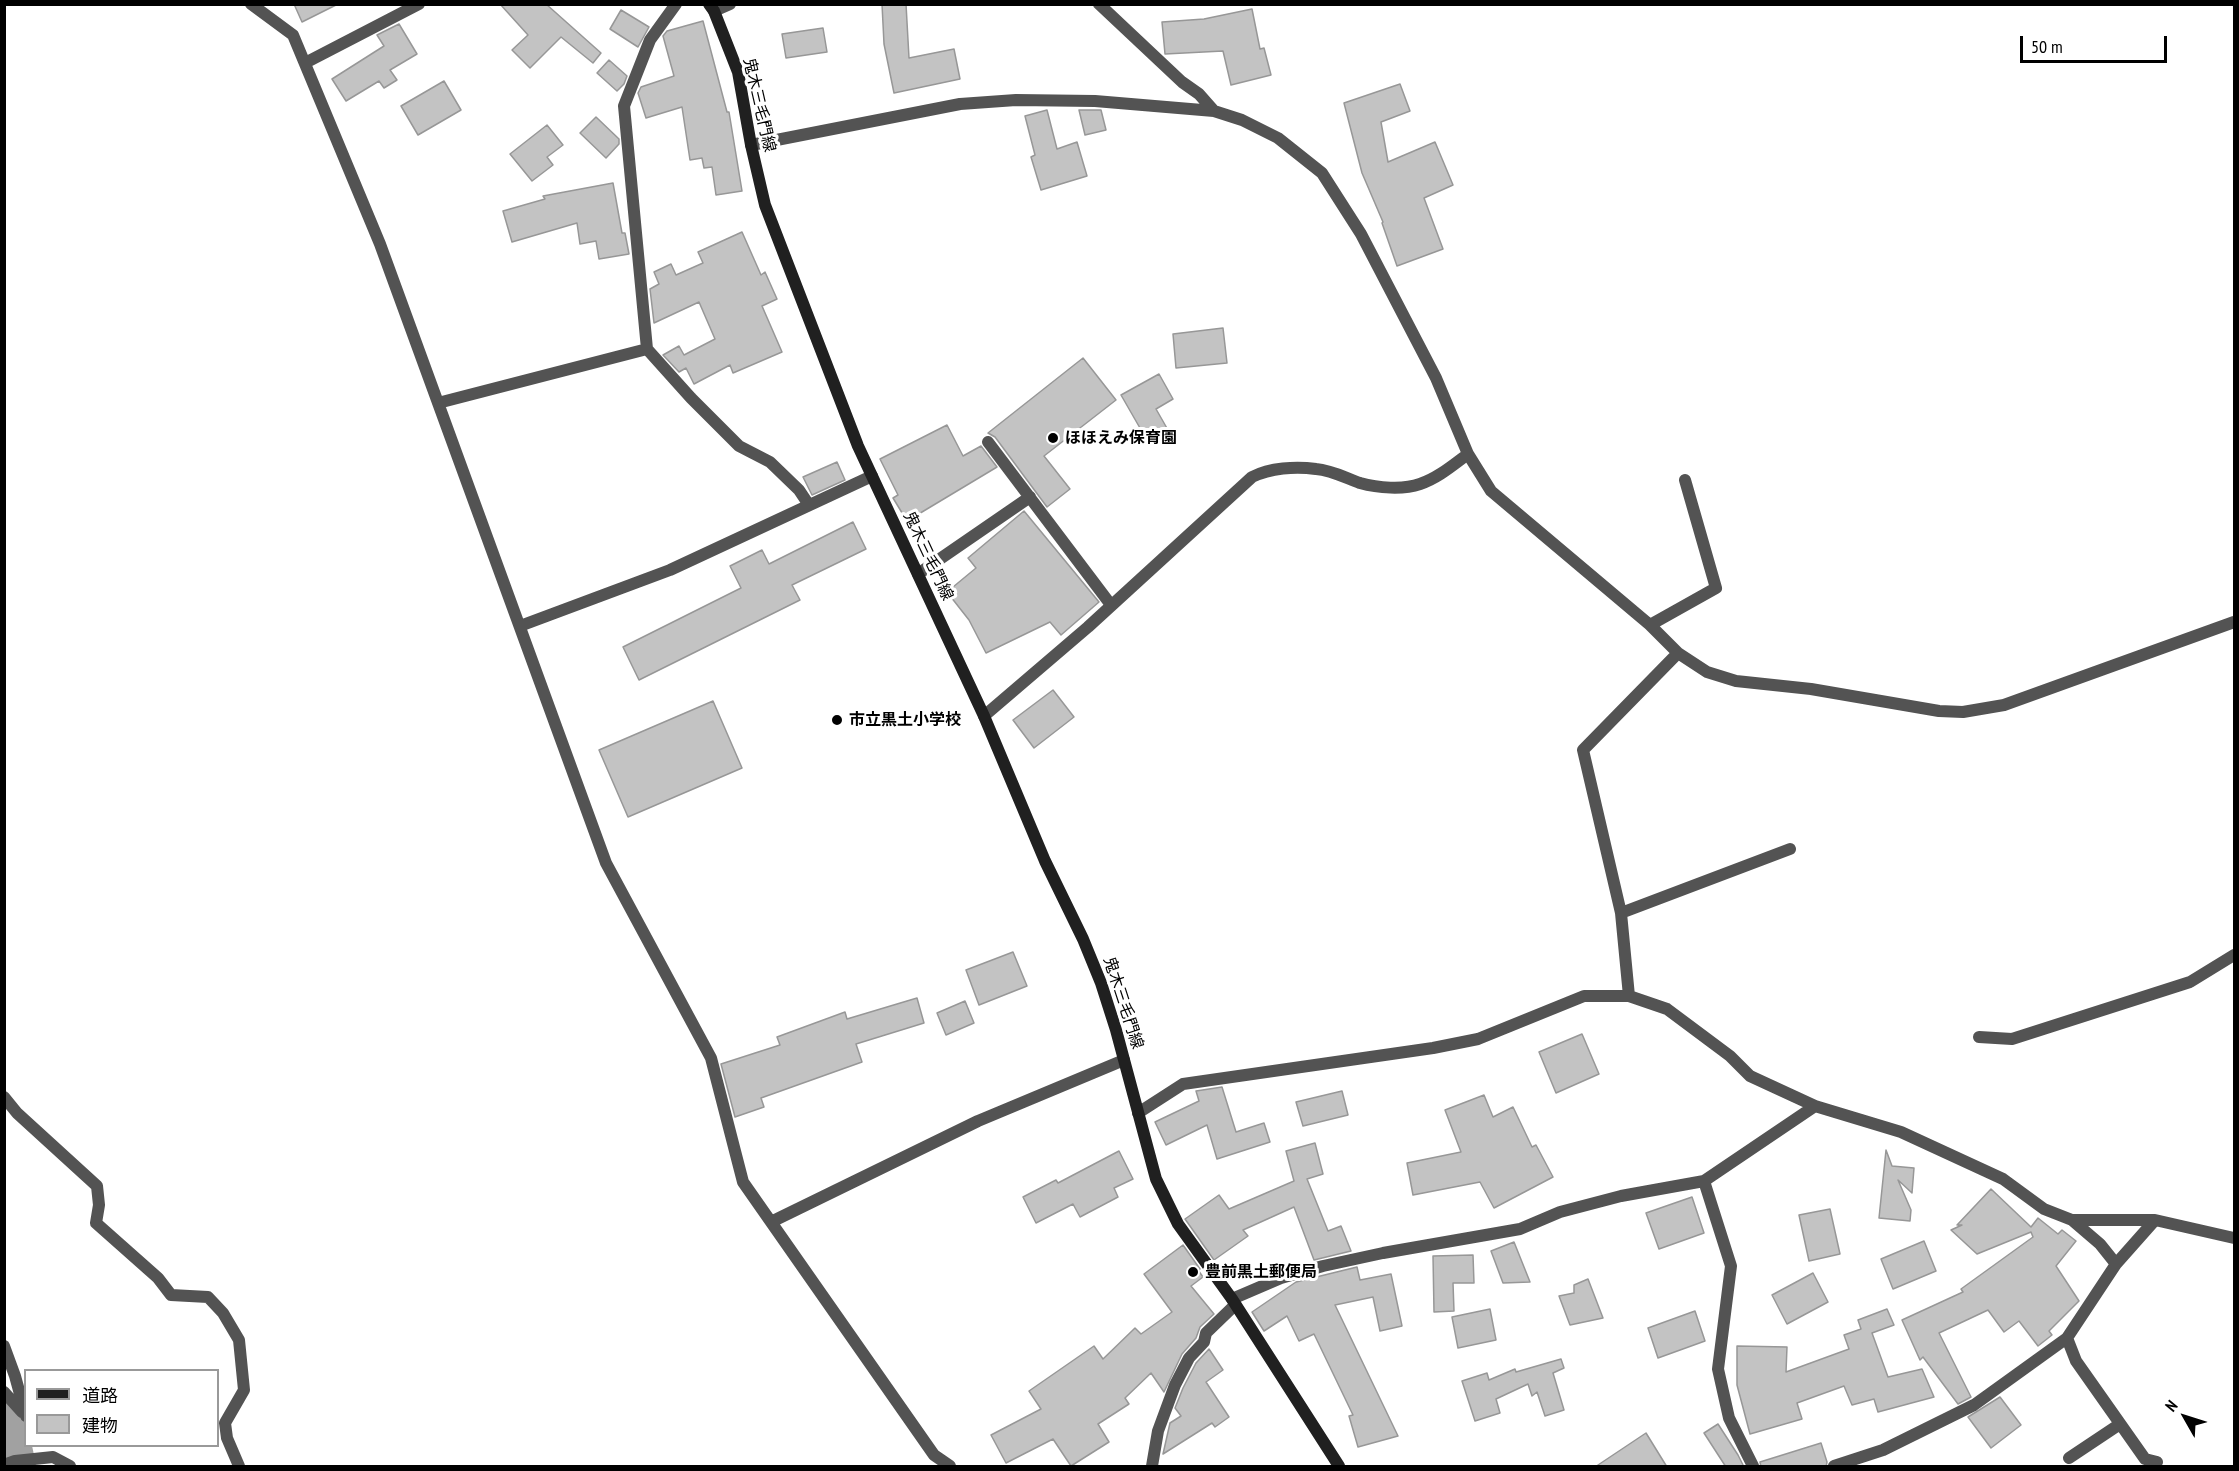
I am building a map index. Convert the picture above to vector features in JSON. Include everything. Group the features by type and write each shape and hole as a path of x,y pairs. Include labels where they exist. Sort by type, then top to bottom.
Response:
{"main road":[{"name":"鬼木三毛門線","path":"711,8 738,72 765,205 858,446 984,716 1046,861 1097,972 1124,1060 1156,1179 1178,1224 1233,1302"},
{"path":"1233,1302 1339,1467"}],"street":[{"path":"251,4 266,9 293,35 305,63 380,244 606,863 711,1058 743,1182 934,1455 950,1467"},
{"path":"305,63 419,4"},
{"path":"675,4 650,40 624,105 648,349 691,398 739,446 770,462 799,490 809,505"},
{"path":"711,8 730,4"},
{"path":"1099,4 1214,111"},
{"path":"751,145 960,104 1016,100 1095,101 1214,111 1242,120 1278,138 1323,173 1361,234 1425,358 1468,454 1491,491 1650,625 1678,653 1707,672 1736,681 1810,689 1939,711 1963,712 2004,705 2235,622"},
{"path":"438,403 648,349"},
{"path":"988,442 1111,605"},
{"path":"984,716 1111,605 1234,494 1244,482 1263,471 1317,469 1368,485 1406,487 1435,478 1468,454"},
{"path":"520,626 670,570 872,476"},
{"path":"1650,625 1716,588 1685,480"},
{"path":"918,574 1030,497"},
{"path":"1629,996 1621,913 1583,750 1678,653"},
{"path":"1621,913 1790,849"},
{"path":"1979,1036 2012,1039 2190,982 2235,955"},
{"path":"1138,1113 1183,1084 1433,1048 1478,1039 1584,996 1629,996 1666,1009 1730,1056 1750,1076 1815,1106 1901,1132 2003,1179 2044,1209 2072,1220 2100,1244 2116,1264"},
{"path":"771,1222 978,1121 1124,1060"},
{"path":"4,1097 17,1113 98,1186 99,1205 96,1223 158,1278 171,1295 208,1298 223,1313 239,1340 244,1390 225,1423 227,1438 239,1467"},
{"path":"1152,1467 1158,1431 1175,1385 1189,1358 1204,1342 1206,1333 1233,1302 1281,1278 1323,1266 1521,1228 1560,1212 1621,1196 1704,1181 1815,1106"},
{"path":"1704,1181 1731,1266 1718,1369 1729,1418 1754,1467"},
{"path":"2072,1220 2155,1220 2235,1238"},
{"path":"1834,1467 1883,1450 1974,1405 2067,1338 2116,1264 2155,1220"},
{"path":"2067,1338 2076,1361 2145,1459 2157,1462"},
{"path":"4,1346 15,1376 24,1412"},
{"path":"4,1392 24,1415"},
{"path":"2069,1458 2120,1424"},
{"path":"4,1465 43,1451 70,1467"}],"building":[{"path":"294,4 338,4 302,22"},
{"path":"500,4 546,4 601,53 593,63 561,37 530,68 512,50 528,35"},
{"path":"882,4 906,4 909,58 954,49 960,79 894,93 884,44"},
{"path":"1252,9 1260,49 1264,48 1271,75 1231,85 1223,51 1165,54 1162,22 1204,19"},
{"path":"621,10 649,27 638,47 610,29"},
{"path":"703,21 727,112 729,112 742,191 716,195 712,167 704,168 702,158 690,160 682,107 646,118 638,93 641,87 674,76 663,36 667,31"},
{"path":"399,24 417,54 390,70 397,80 384,88 379,81 346,101 332,79 384,46 377,35"},
{"path":"823,28 827,52 786,58 782,34"},
{"path":"609,60 627,76 624,84 617,91 597,73"},
{"path":"444,81 461,110 418,135 401,106"},
{"path":"1400,84 1410,111 1381,122 1388,162 1435,142 1453,185 1424,198 1443,249 1397,266 1383,222 1362,173 1344,103"},
{"path":"1047,110 1057,149 1077,142 1087,176 1041,190 1031,157 1035,155 1025,116"},
{"path":"1079,110 1101,110 1106,130 1085,135"},
{"path":"596,117 619,139 619,144 606,158 580,133"},
{"path":"547,125 563,145 547,157 553,165 532,181 510,154"},
{"path":"613,183 622,233 625,233 629,254 599,259 596,241 580,244 577,223 512,242 503,211 545,199 543,196"},
{"path":"742,232 761,275 765,272 777,299 762,306 782,352 733,373 730,365 694,384 686,368 679,372 663,355 679,346 684,355 715,339 699,302 654,323 650,289 659,284 654,272 671,264 676,275 703,263 698,252"},
{"path":"1223,328 1227,363 1176,368 1173,334"},
{"path":"1083,358 1116,400 1044,456 1070,489 1047,507 995,437 988,433"},
{"path":"1159,374 1173,399 1156,409 1168,430 1148,442 1121,395"},
{"path":"947,425 963,456 981,446 997,467 907,521 893,498 898,495 880,459"},
{"path":"837,462 845,480 812,495 803,477"},
{"path":"1024,511 1099,602 1061,635 1050,622 986,653 969,620 947,592 976,568 968,558"},
{"path":"853,522 866,549 792,585 800,600 639,680 623,647 741,588 730,566 762,550 769,564"},
{"path":"1053,690 1074,717 1034,748 1013,720"},
{"path":"713,701 742,768 628,817 599,750"},
{"path":"1013,952 1027,986 979,1005 966,970"},
{"path":"917,998 924,1023 856,1044 862,1062 761,1098 764,1107 735,1117 721,1064 780,1045 777,1037 845,1012 847,1019"},
{"path":"965,1001 974,1023 946,1035 937,1013"},
{"path":"1582,1034 1599,1074 1556,1093 1539,1052"},
{"path":"1222,1087 1236,1132 1264,1123 1270,1142 1217,1159 1207,1125 1166,1145 1155,1122 1199,1101 1196,1091"},
{"path":"1342,1091 1348,1115 1303,1126 1296,1102"},
{"path":"1484,1095 1493,1117 1513,1107 1532,1147 1536,1145 1553,1177 1494,1208 1480,1182 1413,1195 1407,1163 1461,1152 1445,1110"},
{"path":"1315,1143 1323,1174 1307,1179 1328,1231 1341,1226 1351,1251 1314,1260 1294,1207 1243,1230 1248,1236 1214,1260 1185,1219 1219,1195 1229,1209 1294,1181 1286,1151"},
{"path":"1886,1150 1892,1166 1914,1168 1912,1193 1898,1180 1911,1210 1910,1221 1879,1218"},
{"path":"1119,1151 1133,1179 1114,1188 1118,1197 1080,1217 1073,1204 1036,1223 1023,1197 1056,1180 1058,1183"},
{"path":"1991,1189 2031,1227 2038,1218 2058,1234 2062,1230 2076,1241 2056,1266 2079,1301 2049,1331 2052,1335 2038,1346 2019,1321 2004,1332 1988,1310 1939,1333 1971,1397 1958,1404 1923,1357 1920,1360 1902,1320 1963,1292 1961,1289 2033,1237 2031,1232 1977,1254 1951,1230 1962,1225 1957,1225"},
{"path":"1692,1197 1704,1233 1659,1249 1646,1213"},
{"path":"1830,1209 1840,1254 1809,1261 1799,1215"},
{"path":"1924,1241 1936,1271 1893,1289 1881,1259"},
{"path":"1514,1242 1530,1282 1503,1283 1491,1251"},
{"path":"1183,1245 1203,1277 1191,1286 1214,1314 1200,1327 1196,1338 1182,1354 1164,1392 1151,1373 1125,1398 1129,1404 1098,1424 1109,1442 1071,1466 1053,1439 1006,1463 991,1435 1041,1409 1029,1391 1094,1346 1103,1359 1135,1328 1141,1334 1172,1312 1144,1274"},
{"path":"1473,1255 1474,1283 1453,1283 1454,1311 1434,1312 1433,1256"},
{"path":"1357,1267 1360,1280 1391,1274 1402,1326 1380,1331 1373,1297 1335,1305 1398,1436 1358,1447 1349,1416 1353,1415 1314,1334 1299,1341 1287,1316 1264,1331 1252,1312 1296,1282"},
{"path":"1813,1273 1828,1302 1787,1324 1772,1295"},
{"path":"1588,1279 1603,1318 1570,1325 1559,1296 1574,1293 1574,1285"},
{"path":"1490,1309 1496,1340 1458,1348 1452,1317"},
{"path":"1887,1309 1894,1325 1872,1333 1888,1377 1922,1369 1934,1397 1878,1412 1874,1399 1852,1405 1844,1386 1797,1403 1802,1419 1750,1434 1737,1385 1737,1346 1787,1347 1786,1372 1849,1349 1844,1335 1861,1329 1858,1320"},
{"path":"1695,1311 1705,1341 1658,1358 1648,1328"},
{"path":"1209,1349 1223,1370 1206,1382 1229,1417 1215,1427 1212,1423 1163,1454 1170,1423 1181,1416 1175,1408 1183,1388 1196,1363"},
{"path":"1561,1359 1564,1368 1553,1373 1564,1410 1545,1416 1537,1392 1532,1396 1528,1384 1496,1399 1500,1413 1475,1421 1462,1381 1487,1373 1489,1380 1515,1369 1516,1372"},
{"path":"2000,1397 2021,1425 1991,1448 1968,1417"},
{"path":"1718,1424 1744,1467 1726,1467 1704,1433"},
{"path":"1646,1433 1667,1467 1595,1467"},
{"path":"1821,1443 1827,1462 1826,1467 1761,1467 1760,1462"}],"waterway":[{"path":"4,1419 10,1424 19,1466"}],"place":[{"name":"ほほえみ保育園","path":"1053,438"},
{"name":"市立黒土小学校","path":"837,720"},
{"name":"豊前黒土郵便局","path":"1193,1272"}]}
